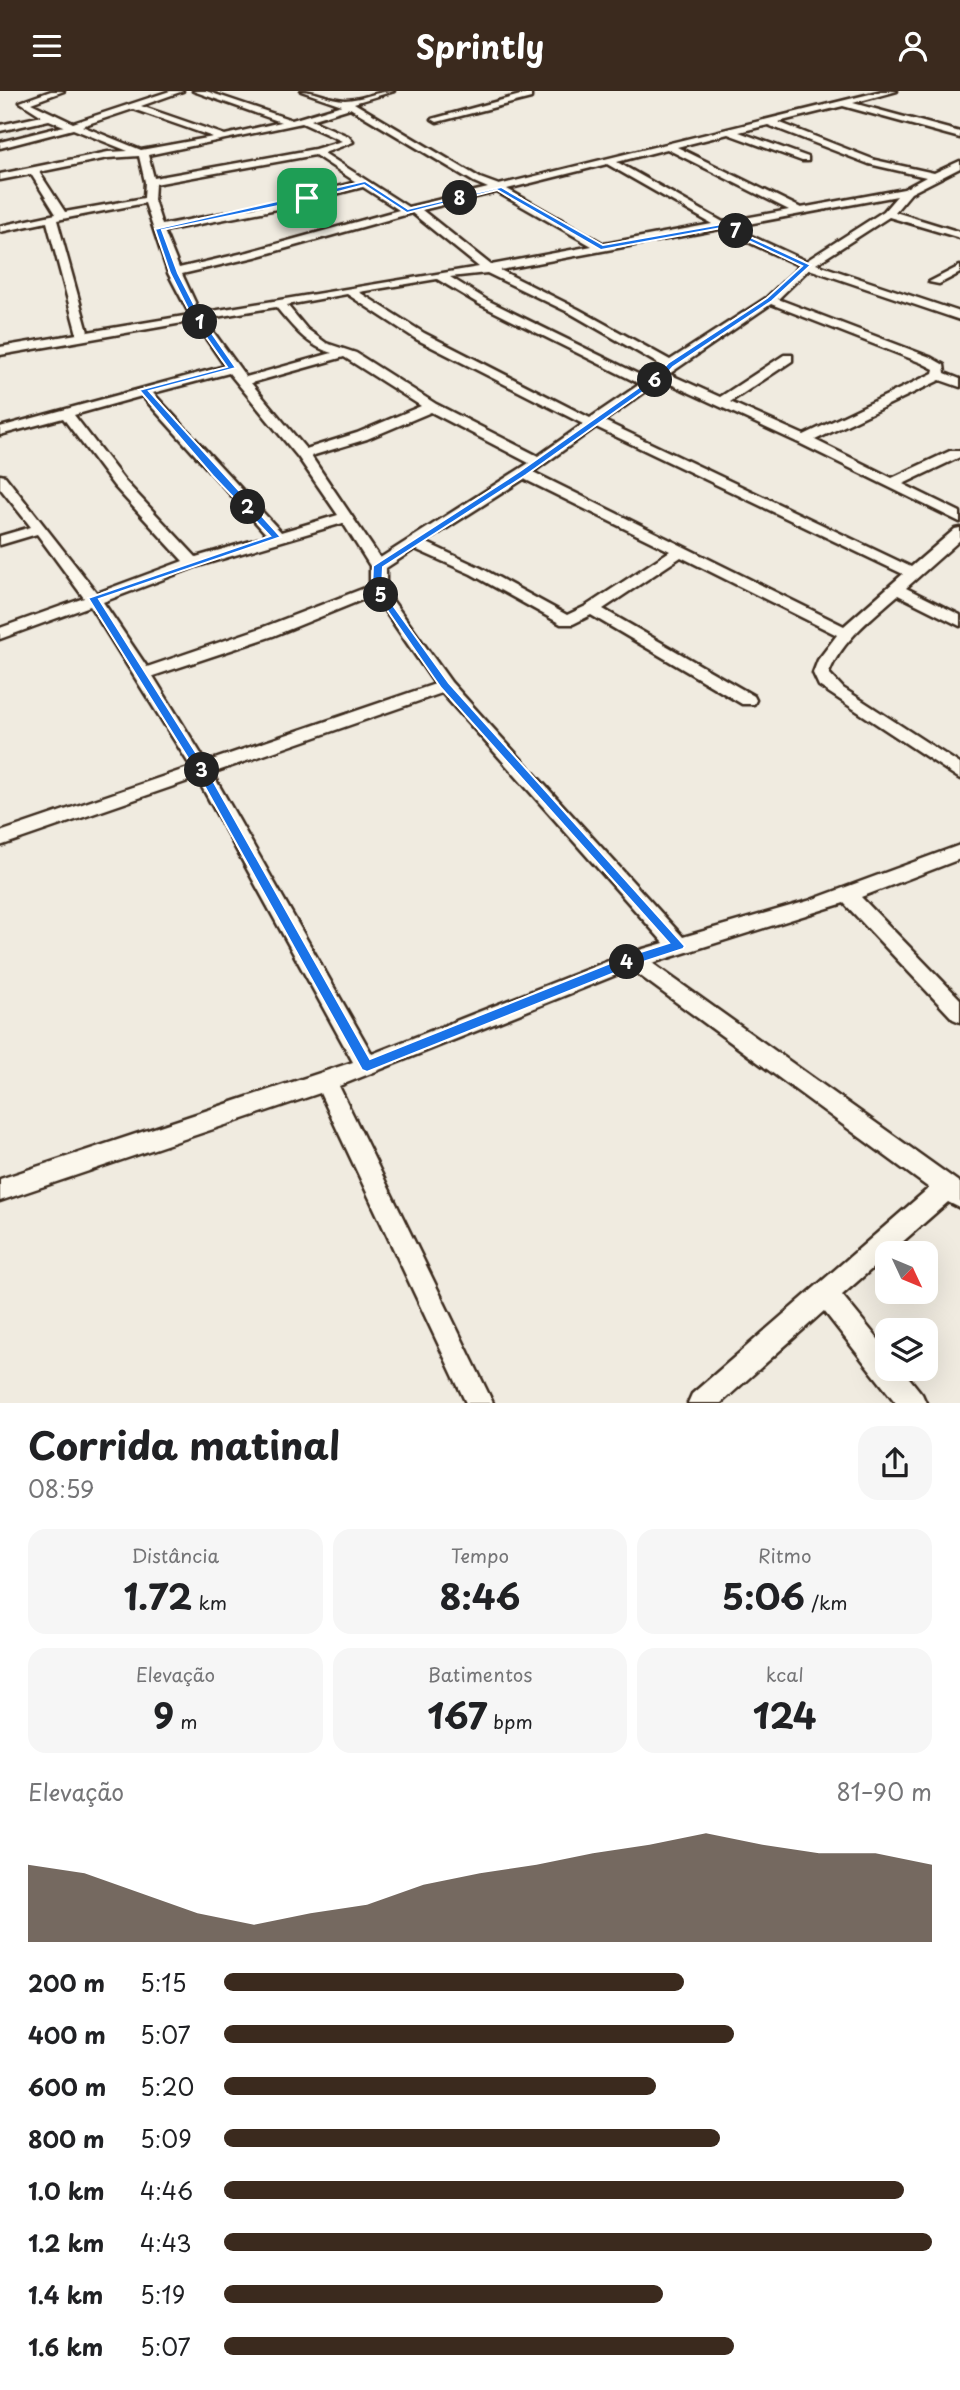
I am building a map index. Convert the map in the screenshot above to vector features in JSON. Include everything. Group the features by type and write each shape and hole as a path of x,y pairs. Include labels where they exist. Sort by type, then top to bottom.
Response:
{"street":[{"path":"60,91 24,102 50,117 143,153"},
{"path":"0,145 75,127 179,91"},
{"path":"197,91 292,123"},
{"path":"305,91 347,104 416,141 477,180 498,188 601,247"},
{"path":"0,177 108,155 143,153 224,138 303,120 390,91"},
{"path":"437,119 528,96 519,91"},
{"path":"174,273 251,255 410,210 893,91"},
{"path":"843,103 960,135"},
{"path":"132,106 224,138"},
{"path":"0,128 50,117"},
{"path":"150,183 317,152 342,146 348,140 303,120"},
{"path":"767,121 872,162 937,177"},
{"path":"728,131 805,159"},
{"path":"668,146 799,211"},
{"path":"317,152 410,210 489,269 574,311 721,402 893,483 960,518"},
{"path":"143,153 150,183 149,200 174,273 196,317 232,368 303,454 347,517 378,566 377,588 445,686 679,946"},
{"path":"608,161 722,226 807,265 960,316"},
{"path":"0,351 439,275 489,269 907,191 960,164"},
{"path":"34,171 57,217 83,336"},
{"path":"159,229 277,206 365,183"},
{"path":"378,566 523,473 666,370 770,300 807,265 888,213 907,191"},
{"path":"0,229 149,200"},
{"path":"888,213 960,235"},
{"path":"935,282 960,269"},
{"path":"439,275 495,309 649,384"},
{"path":"349,291 420,335 592,422 912,573"},
{"path":"770,300 936,364 940,368 939,375"},
{"path":"280,304 303,332 322,346 352,356 431,407 538,462"},
{"path":"245,381 343,354"},
{"path":"721,402 788,358"},
{"path":"0,431 232,368"},
{"path":"804,440 939,375 960,383"},
{"path":"143,390 277,537"},
{"path":"303,454 362,436 431,407"},
{"path":"65,412 119,482 193,563"},
{"path":"893,483 955,454"},
{"path":"523,473 846,633"},
{"path":"0,479 93,598 143,674 201,770 367,1066"},
{"path":"0,633 193,563 347,517"},
{"path":"0,541 39,529"},
{"path":"960,532 846,633 826,660 821,673 825,682 862,709 960,773"},
{"path":"414,543 476,571 564,621 571,621 592,609 682,550"},
{"path":"143,674 267,632 377,588"},
{"path":"897,589 960,621"},
{"path":"592,609 748,701"},
{"path":"0,839 445,686"},
{"path":"0,1190 326,1082 633,960 848,895 960,852"},
{"path":"848,895 957,1006"},
{"path":"633,960 953,1192 825,1293 701,1403"},
{"path":"326,1082 480,1403"},
{"path":"825,1293 913,1403"}],"route":[{"path":"365,183 407,211 498,188 601,247 722,226 807,265 770,300 670,365 661,376 590,423 523,473 378,566 377,588 445,686 679,946 633,960 367,1066 201,770 93,598 277,537 143,390 232,368 196,317 174,273 159,229 307,198 365,183"}]}
